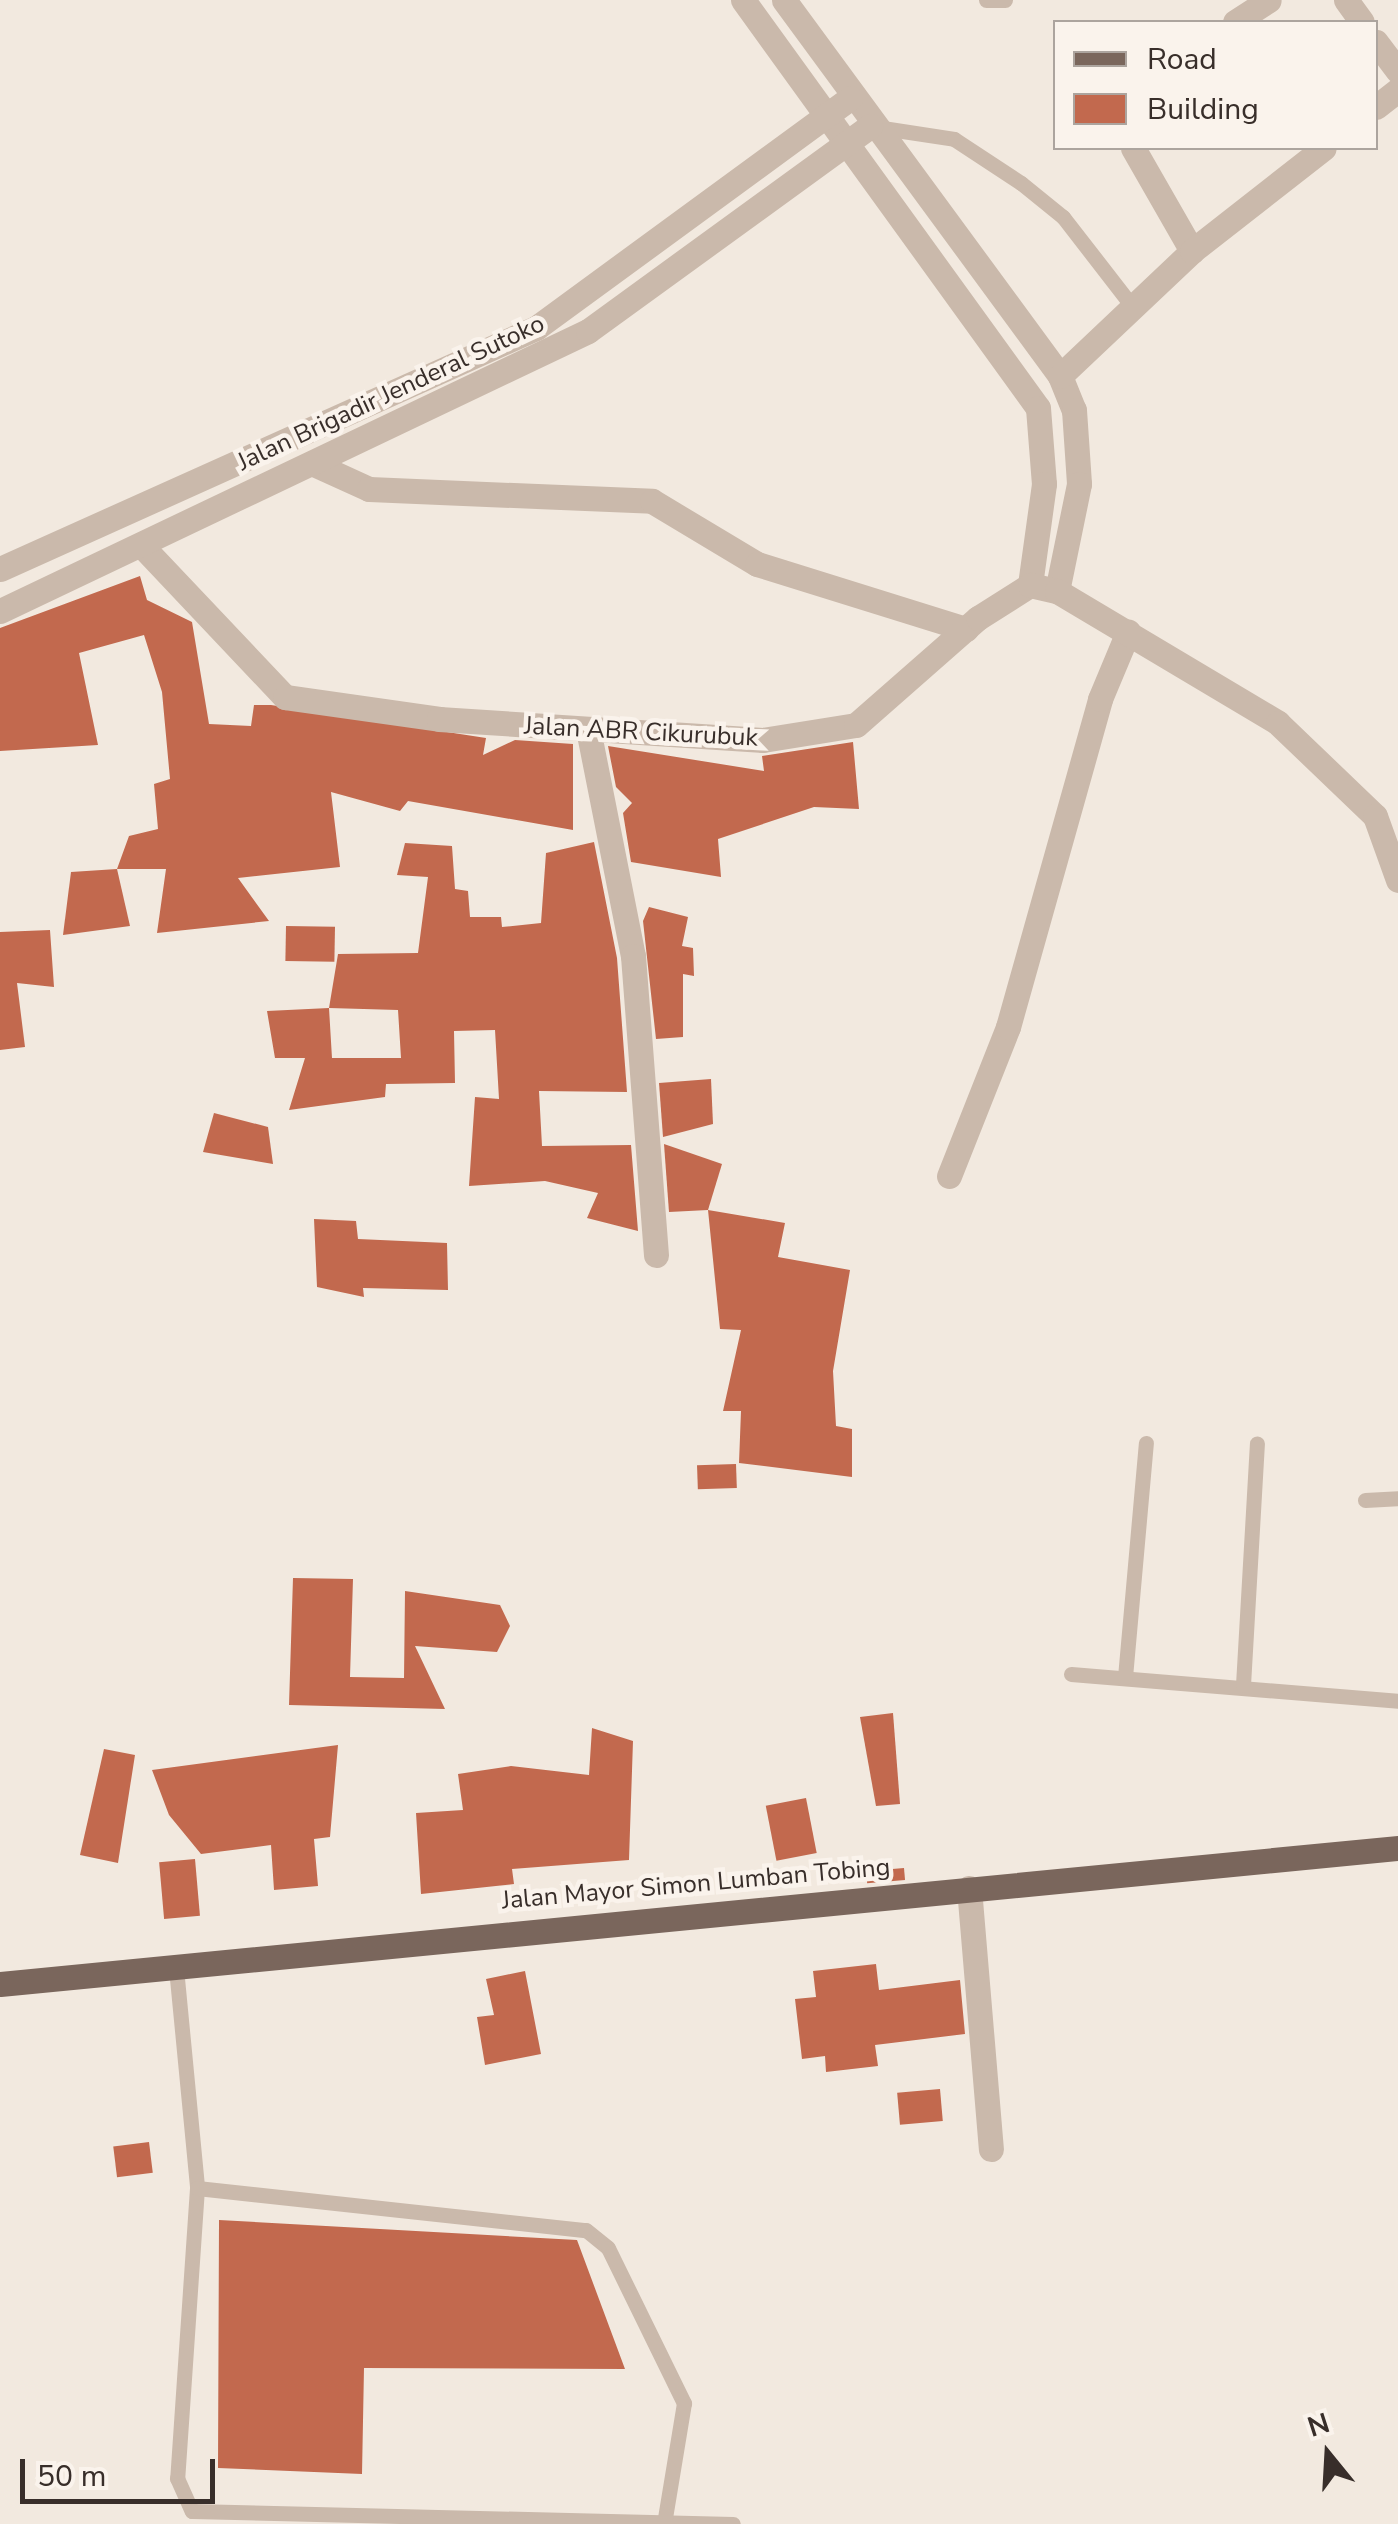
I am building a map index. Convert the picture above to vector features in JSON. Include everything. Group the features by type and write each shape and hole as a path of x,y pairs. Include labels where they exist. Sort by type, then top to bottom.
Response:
{"main road":[{"name":"Jalan Mayor Simon Lumban Tobing","path":"0,1984 1398,1848"}],"street":[{"path":"743,0 822,117 1038,408 1044,484 1030,585 1057,591 1278,724 1352,789 1375,816 1398,880"},
{"path":"784,0 870,126 1060,376 1074,410 1078,484 1057,591"},
{"path":"1237,20 1268,0"},
{"path":"1378,45 1398,71"},
{"path":"1378,105 1398,90"},
{"name":"Jalan Brigadir Jenderal Sutoko","path":"0,569 265,454 536,328 850,98"},
{"path":"0,612 588,330 870,126"},
{"path":"1134,150 1192,250"},
{"path":"1060,376 1192,250 1321,150"},
{"path":"265,454 278,481"},
{"path":"314,464 369,489 652,501 757,564 966,628"},
{"name":"Jalan ABR Cikurubuk","path":"142,546 285,698 588,729 763,740 856,726 966,628 1030,585"},
{"path":"949,1176 1008,1028 1100,699 1128,632"},
{"path":"588,729 634,956 656,1255"},
{"path":"969,1888 991,2149"}],"lane":[{"path":"986,0 1006,0"},
{"path":"870,126 954,140 1021,182 1062,217 1132,306"},
{"path":"1125,1677 1146,1443"},
{"path":"1243,1684 1257,1443"},
{"path":"1365,1500 1398,1498"},
{"path":"1071,1674 1243,1684 1398,1700"},
{"path":"176,1968 197,2188 177,2478 192,2511 664,2518 733,2524"},
{"path":"197,2188 557,2220 586,2230 608,2248 684,2403 664,2518"}],"building":[{"path":"140,576 147,600 192,622 209,724 251,726 254,705 271,705 486,738 483,755 515,740 573,744 573,830 408,801 400,811 331,792 340,867 238,878 269,921 157,933 166,869 117,869 129,836 158,829 154,784 170,779 162,692 144,635 79,653 98,745 0,751 0,628"},
{"path":"853,742 859,809 814,807 718,839 721,877 631,862 623,813 632,803 616,787 608,746 764,771 762,756"},
{"path":"594,842 617,958 627,1092 539,1091 542,1146 631,1145 638,1231 587,1218 598,1193 545,1181 469,1186 475,1097 499,1099 495,1030 454,1031 455,1083 386,1084 385,1097 289,1110 305,1058 275,1058 267,1011 329,1008 338,954 418,953 428,877 397,875 405,843 452,846 455,889 468,891 470,917 501,917 502,927 541,923 546,853","holes":["329,1008 398,1010 401,1058 332,1058"]},
{"path":"117,869 130,926 63,935 71,872"},
{"path":"649,907 688,917 682,946 693,948 694,976 683,974 683,1037 656,1039 643,921"},
{"path":"286,926 335,927 334,962 285,961"},
{"path":"50,930 54,987 17,983 25,1047 0,1050 0,932"},
{"path":"711,1079 713,1124 663,1137 659,1083"},
{"path":"214,1113 268,1127 273,1164 203,1152"},
{"path":"664,1144 722,1164 708,1210 669,1212"},
{"path":"708,1210 785,1223 778,1257 850,1270 833,1371 836,1426 852,1429 852,1477 739,1463 741,1411 723,1411 741,1330 720,1329"},
{"path":"314,1219 356,1221 358,1239 447,1243 448,1290 363,1288 364,1297 317,1287"},
{"path":"736,1464 737,1488 698,1489 697,1465"},
{"path":"293,1578 353,1579 350,1677 404,1678 405,1591 500,1605 510,1626 497,1652 415,1646 445,1709 289,1705"},
{"path":"893,1713 900,1804 876,1806 860,1717"},
{"path":"592,1728 633,1741 629,1860 512,1869 514,1884 421,1894 416,1813 463,1810 458,1774 511,1766 589,1775"},
{"path":"338,1745 330,1837 314,1839 318,1886 274,1890 271,1845 201,1854 169,1815 152,1770"},
{"path":"104,1749 135,1755 118,1863 80,1855"},
{"path":"806,1798 817,1853 776,1861 766,1806"},
{"path":"195,1859 200,1916 164,1919 159,1862"},
{"path":"904,1868 905,1880 867,1883 866,1871"},
{"path":"876,1964 879,1990 960,1980 965,2034 875,2045 878,2066 826,2072 825,2056 802,2059 795,1999 816,1997 813,1971"},
{"path":"525,1971 541,2054 485,2065 477,2017 494,2015 486,1979"},
{"path":"940,2089 943,2121 900,2125 897,2093"},
{"path":"149,2142 153,2173 117,2177 113,2146"},
{"path":"219,2220 577,2240 625,2369 364,2368 362,2474 218,2468"}]}
